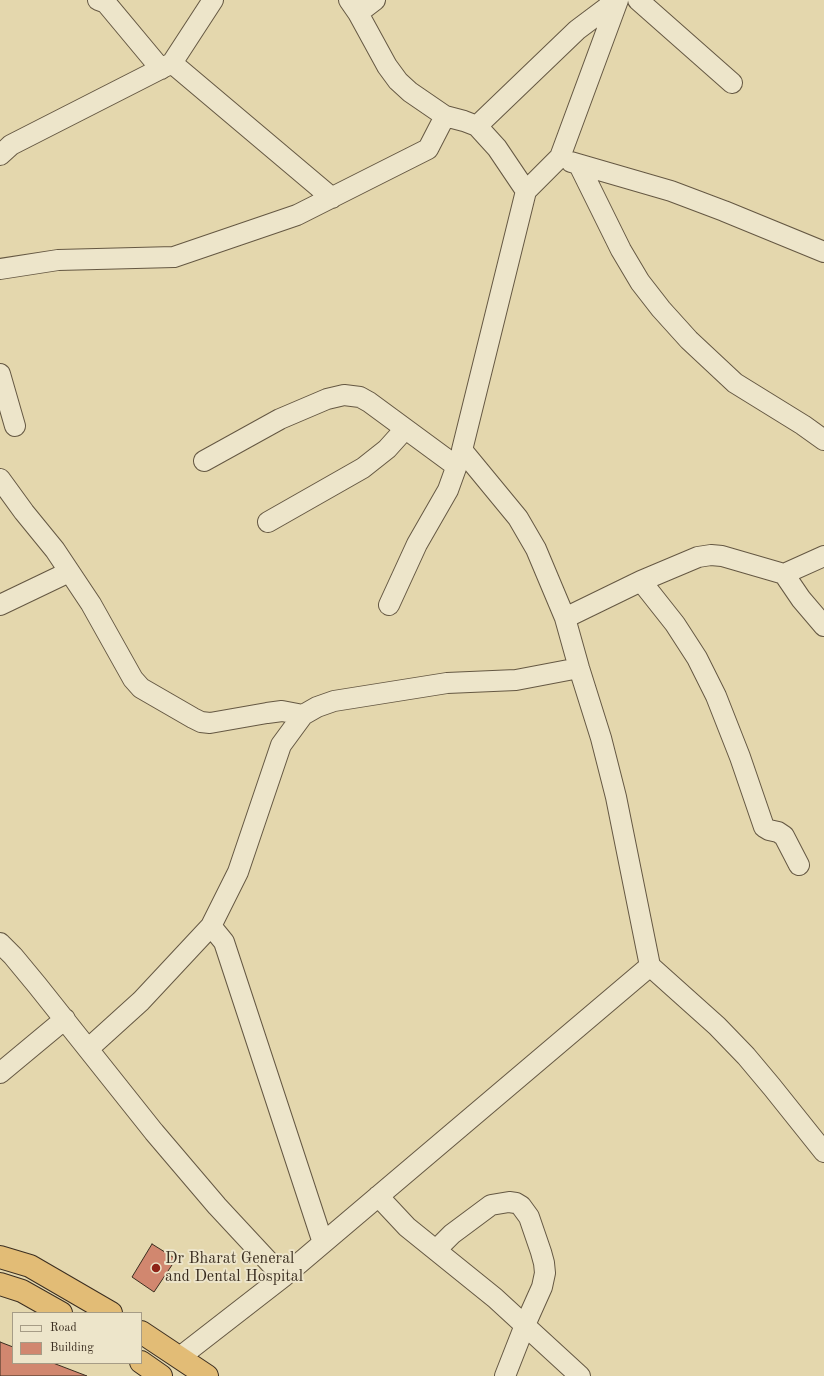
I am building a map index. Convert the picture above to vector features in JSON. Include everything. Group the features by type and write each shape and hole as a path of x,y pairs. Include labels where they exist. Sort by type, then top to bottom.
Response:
{"highway":[{"path":"0,1257 30,1266 109,1312"},
{"path":"0,1284 22,1291 59,1312"},
{"path":"142,1333 207,1376"},
{"path":"142,1363 161,1376"}],"street":[{"path":"98,0 106,3 167,66 332,198"},
{"path":"0,155 11,145 167,66 213,0"},
{"path":"375,0 353,7 387,66 398,81 410,92 445,116 477,126 497,148 526,192"},
{"path":"477,126 577,30 617,0"},
{"path":"388,605 417,544 448,490 459,458 526,192 560,157 617,0"},
{"path":"638,0 732,83"},
{"path":"0,269 58,260 174,257 297,216 428,149 445,116"},
{"path":"560,157 579,165 671,192 724,211 824,252"},
{"path":"579,165 621,250 640,282 661,309 689,340 735,383 803,425 824,440"},
{"path":"0,374 15,426"},
{"path":"204,461 280,419 327,399 344,395 360,397 405,429 459,458 521,525 536,549 565,618 578,668 601,738 616,797 650,966 716,1026 746,1056 824,1152"},
{"path":"268,522 363,468 387,449 405,429"},
{"path":"0,479 24,512 55,550 92,604 133,679 142,688 193,718 210,724 282,711 303,715"},
{"path":"565,618 641,581 698,557 711,556 733,558 784,574 801,599 824,626"},
{"path":"784,574 824,556"},
{"path":"0,605 69,572"},
{"path":"641,581 675,624 697,658 716,696 740,757 764,827 784,836 799,865"},
{"path":"88,1049 141,1001 211,926 238,872 281,745 303,715 317,707 334,701 446,683 516,680 578,668"},
{"path":"211,926 224,942 323,1242"},
{"path":"0,943 13,956 65,1019 154,1132 212,1200 283,1277"},
{"path":"180,1358 283,1277 650,966"},
{"path":"0,1073 65,1019"},
{"path":"378,1196 407,1227 495,1298 580,1376"},
{"path":"436,1250 452,1234 491,1205 509,1202 516,1203 521,1206 529,1217 541,1252 545,1273 542,1287 505,1376"}],"building":[{"path":"152,1244 176,1259 154,1292 132,1277"},
{"path":"0,1342 12,1347 12,1364 56,1364 87,1376 0,1376"}],"place":[{"name":"Dr Bharat General and Dental Hospital","path":"156,1268"}]}
